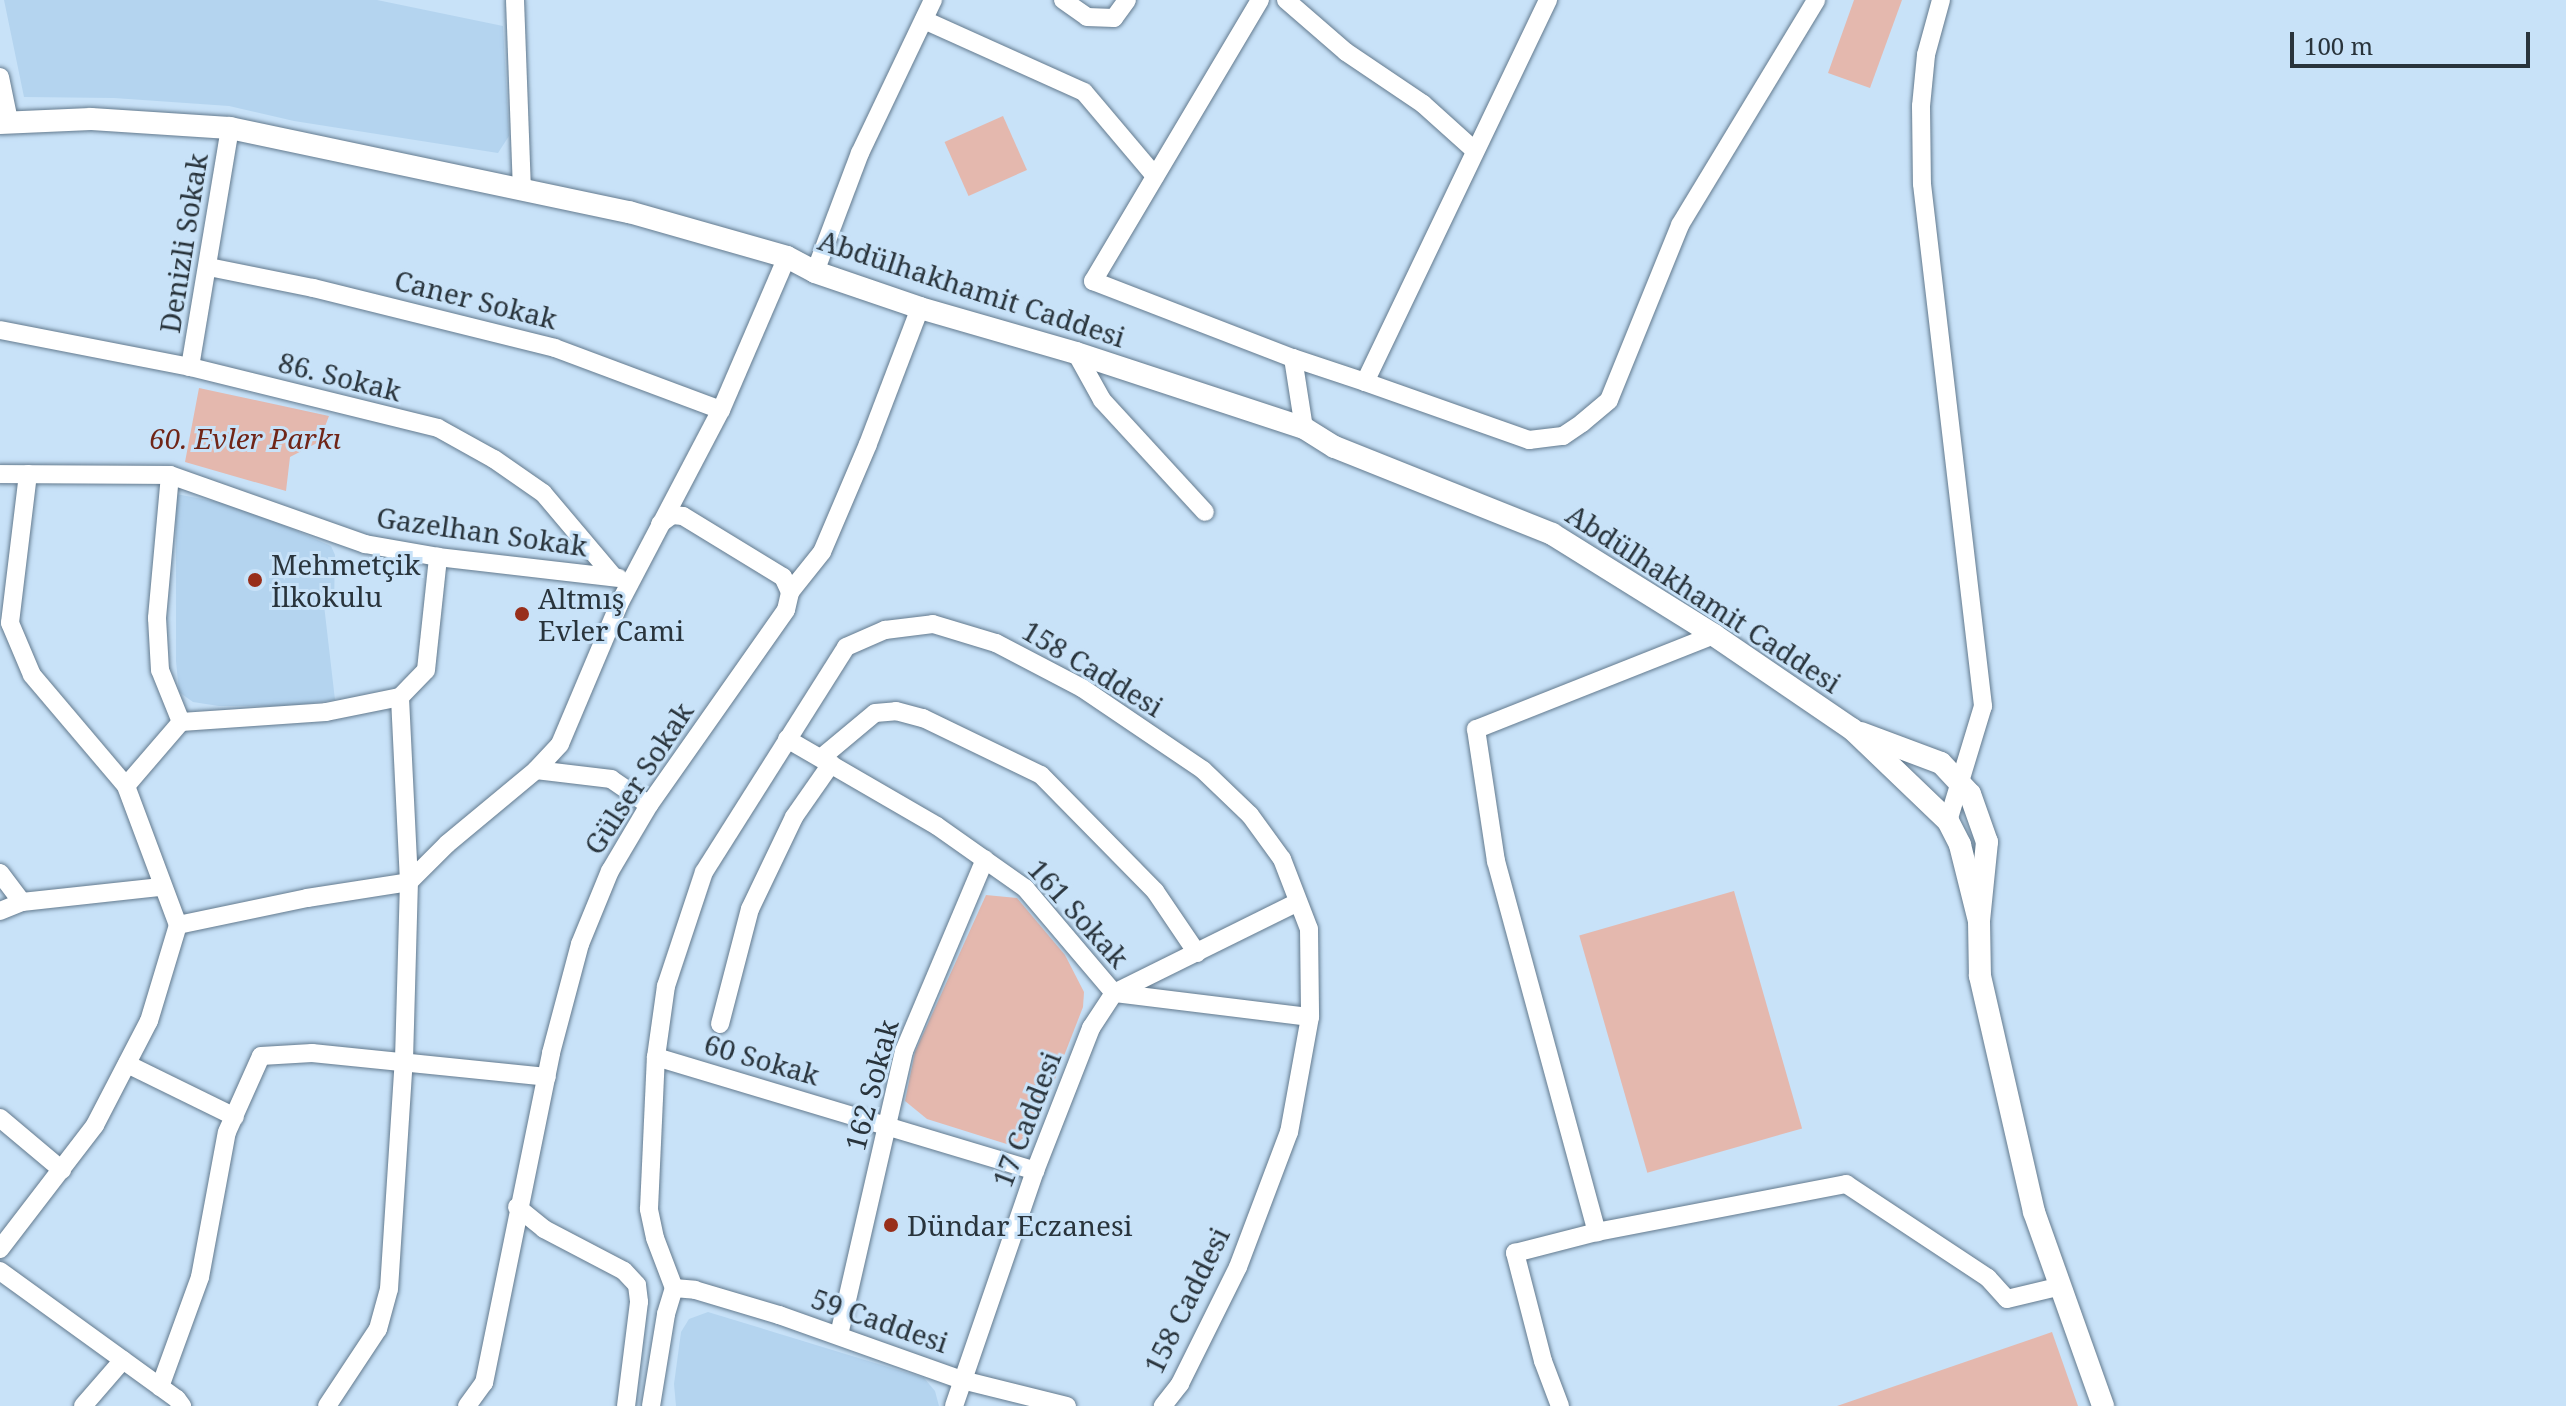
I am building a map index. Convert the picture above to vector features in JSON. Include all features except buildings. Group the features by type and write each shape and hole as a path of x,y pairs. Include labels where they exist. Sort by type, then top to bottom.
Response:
{"main road":[{"name":"Abdülhakhamit Caddesi","path":"4,122 91,119 230,128 629,212 787,257 815,272 920,308 1076,353 1304,428 1335,447 1552,534 1714,635 1852,729 1948,821 1960,845 1979,921"},
{"name":"Abdülhakhamit Caddesi","path":"1852,729 1941,763 1970,794 1987,842 1979,921 1980,976 1986,1005 2034,1212 2103,1406"}],"street":[{"path":"515,0 522,189"},
{"path":"815,272 860,153 933,0"},
{"path":"1063,0 1087,17 1114,18 1127,0"},
{"path":"1260,0 1093,281 1293,358 1529,440 1563,436 1609,400 1680,225 1816,0"},
{"path":"1286,0 1346,52 1423,104 1474,150"},
{"path":"1365,382 1548,0"},
{"path":"1941,0 1926,55 1921,106 1922,184 1983,706 1948,821"},
{"path":"924,20 1084,92 1155,176"},
{"path":"0,77 4,122"},
{"name":"Denizli Sokak","path":"190,367 230,128"},
{"path":"178,925 307,898 409,882 447,844 536,770 560,744 622,579 660,524 721,410 787,257"},
{"name":"Caner Sokak","path":"209,267 313,288 542,344 721,410"},
{"name":"Gülser Sokak","path":"467,1406 484,1383 517,1207 547,1077 580,944 610,871 649,805 786,610 790,592 822,552 868,444 920,308"},
{"name":"86. Sokak","path":"0,330 190,367 438,428 494,459 543,493 622,579"},
{"path":"1076,353 1102,400 1205,512"},
{"path":"1293,358 1304,428"},
{"name":"Gazelhan Sokak","path":"0,474 170,475 365,544 438,557 622,579"},
{"path":"0,1249 95,1125 149,1021 178,925 161,887 126,786 32,675 10,623 7,600 28,474"},
{"path":"170,475 157,618 160,670 181,722"},
{"path":"660,524 672,515 683,516 783,577 790,592"},
{"path":"126,786 181,722 326,712 400,697 426,670 438,557"},
{"name":"158 Caddesi","path":"674,1288 655,1238 649,1209 656,1057 666,986 704,872 846,647 885,630 933,624 996,643 1082,688 1203,770 1250,815 1282,859 1309,929 1310,1017 1289,1132 1243,1254 1180,1384 1163,1406"},
{"path":"1597,1232 1496,861 1476,729 1714,635"},
{"path":"327,1406 378,1329 389,1289 404,1060 409,882 400,697"},
{"path":"720,1024 750,909 794,817 826,761 875,713 896,711 923,718 1041,775 1155,891 1197,953"},
{"name":"161 Sokak","path":"787,739 937,826 1025,888 1114,993 1298,902"},
{"path":"536,770 611,779 649,805"},
{"path":"1960,845 1987,842"},
{"name":"162 Sokak","path":"839,1335 904,1051 985,859"},
{"path":"0,873 22,902"},
{"path":"0,911 22,902 161,887"},
{"path":"1114,993 1310,1017"},
{"name":"17 Caddesi","path":"954,1406 1035,1171 1091,1028 1114,993"},
{"path":"160,1387 200,1277 227,1132 261,1056 312,1053 547,1077"},
{"name":"60 Sokak","path":"656,1057 1035,1171"},
{"path":"127,1064 235,1117"},
{"path":"0,1118 62,1170"},
{"path":"1560,1406 1543,1361 1515,1253 1597,1232 1846,1184 1988,1278 2007,1299 2061,1286"},
{"path":"517,1207 544,1229 624,1271 637,1285 639,1302 626,1406"},
{"path":"0,1271 182,1406"},
{"path":"651,1406 666,1314 674,1288"},
{"name":"59 Caddesi","path":"674,1288 709,1294 839,1335 962,1380 1067,1406"},
{"path":"83,1406 123,1360"}],"shaded area":[{"path":"4,0 377,0 503,26 509,136 498,153 294,121 229,106 114,98 24,97"},
{"name":"Mehmetçik İlkokulu","path":"176,494 239,506 331,546 335,555 334,604 324,605 335,700 290,706 219,706 193,702 179,692 176,661"},
{"path":"708,1312 924,1378 935,1391 939,1406 676,1406 674,1384 681,1332 689,1319"}],"green space":[{"path":"1854,0 1902,0 1870,88 1828,73"},
{"path":"1003,116 1027,170 969,196 945,142"},
{"name":"60. Evler Parkı","path":"199,388 329,416 319,442 290,457 286,491 185,462"},
{"path":"1734,891 1802,1128 1647,1173 1579,935"},
{"path":"986,895 1017,898 1065,955 1084,992 1083,1007 1036,1128 1013,1146 927,1119 905,1101 915,1052"},
{"path":"2052,1332 2078,1406 1837,1406"}],"place":[{"name":"Mehmetçik İlkokulu","path":"255,580"},
{"name":"Altmış Evler Cami","path":"522,614"},
{"name":"Dündar Eczanesi","path":"891,1225"}]}
